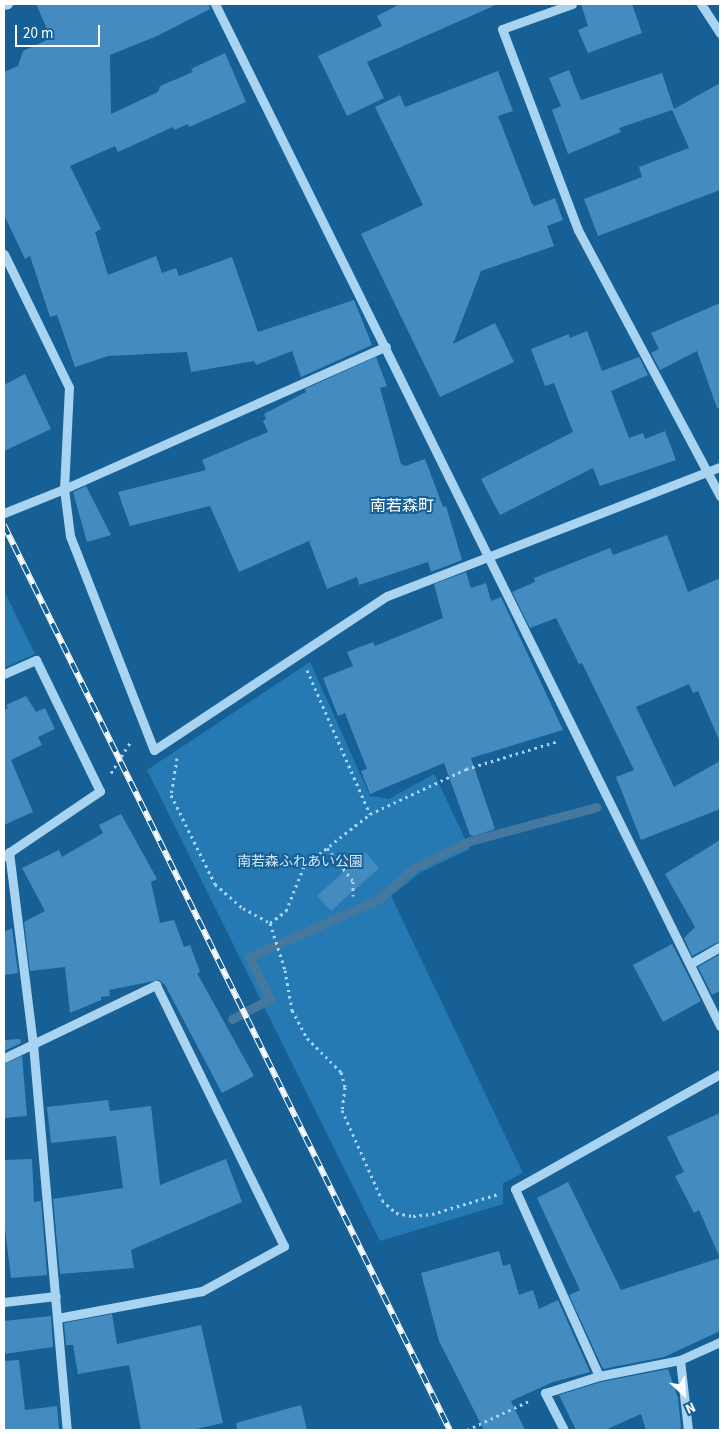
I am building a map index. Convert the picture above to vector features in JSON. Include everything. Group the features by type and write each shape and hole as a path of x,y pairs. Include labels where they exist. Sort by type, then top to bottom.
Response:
{"street":[{"path":"4,6 8,4"},
{"path":"216,4 720,1026"},
{"path":"572,4 502,28 578,230 720,496"},
{"path":"701,4 720,33"},
{"path":"4,254 69,387 64,489 70,536 154,750 387,596 720,466"},
{"path":"4,512 64,489 386,346"},
{"path":"4,674 36,660 100,791 7,854 33,1044 67,1430"},
{"path":"690,964 720,948"},
{"path":"4,1058 156,985 284,1246 202,1292 58,1318"},
{"path":"599,1376 515,1189 720,1074"},
{"path":"4,1302 56,1296"},
{"path":"564,1430 545,1393 599,1376 680,1360 720,1342"},
{"path":"680,1360 688,1430"}],"path":[{"path":"300,654 370,814"},
{"path":"100,791 143,722"},
{"path":"180,732 171,795 215,884 244,908 270,923 285,970 292,1010 307,1038 332,1059 341,1072 344,1087 342,1110 382,1200 396,1213 432,1214 515,1189"},
{"path":"270,923 286,911 304,866 370,814 466,769 578,735"},
{"path":"327,848 354,881 353,896"},
{"path":"467,1430 545,1393"}],"green space":[{"path":"4,591 35,654 4,668"},
{"name":"南若森ふれあい公園","path":"310,662 370,796 389,799 434,774 470,849 421,872 391,896 523,1173 503,1183 503,1204 380,1241 147,770"}],"building":[{"path":"36,4 209,4 210,9 157,36 110,55 111,114 158,92 160,86 193,72 191,69 225,53 246,102 189,127 188,124 174,130 173,127 118,152 115,146 70,166 101,229 95,232 108,275 156,256 162,273 176,268 179,276 232,257 258,332 354,300 372,345 301,377 292,351 256,365 254,361 191,372 187,352 108,356 75,367 57,315 50,317 30,256 25,259 4,215 4,72 18,66 23,51 51,38"},
{"path":"400,4 498,4 367,62 384,98 347,116 318,56 382,26 377,16"},
{"path":"581,4 632,4 642,33 588,53 578,30 588,26"},
{"path":"569,70 581,100 662,73 674,109 720,83 720,190 598,236 584,199 642,177 639,167 689,148 672,110 619,128 621,132 568,154 552,110 561,106 549,78"},
{"path":"498,71 513,111 498,116 532,204 535,206 555,198 563,220 547,226 554,246 481,271 453,344 495,323 514,362 440,397 361,234 423,205 375,107 400,95 405,107"},
{"path":"720,303 720,408 717,408 697,351 660,370 651,353 659,349 651,333"},
{"path":"587,331 602,371 639,357 648,375 611,391 629,438 643,433 645,439 665,431 676,460 600,486 593,468 500,515 481,479 573,432 554,383 545,386 531,349 569,334 570,338"},
{"path":"376,357 387,386 380,388 401,464 405,466 425,459 443,507 446,506 462,560 431,572 428,562 359,585 357,577 327,589 309,541 239,572 210,506 130,526 118,492 206,470 202,460 268,432 263,421 266,419 264,414 306,392 305,389"},
{"path":"25,374 51,429 4,451 4,385"},
{"path":"86,486 111,535 87,542 73,492"},
{"path":"667,535 688,592 720,578 720,742 698,691 693,693 689,684 636,707 674,787 720,761 720,809 641,840 616,777 634,770 582,663 579,664 556,618 530,628 512,592 535,582 534,578 610,548 613,555"},
{"path":"466,572 471,588 486,583 491,601 501,597 563,730 471,758 495,829 474,836 470,835 444,763 370,794 361,771 367,769 345,713 338,716 323,678 353,666 347,652 373,642 375,646 443,618 434,584"},
{"path":"26,696 36,712 45,708 55,729 38,737 42,745 11,760 33,812 4,825 4,710 8,708 6,705"},
{"path":"121,814 157,879 151,882 160,923 174,920 184,947 190,945 200,972 197,973 254,1076 222,1093 165,985 159,980 109,990 110,996 101,997 101,1000 70,1013 65,967 30,971 24,922 45,911 22,868 59,850 62,857 103,833 99,825"},
{"path":"720,840 720,941 692,956 684,938 695,927 665,874"},
{"path":"365,852 379,868 331,911 317,896"},
{"path":"12,928 18,973 4,975 4,932"},
{"path":"672,944 701,1001 663,1022 633,965"},
{"path":"720,954 720,991 712,995 698,967"},
{"path":"20,1039 21,1043 4,1051 4,1040"},
{"path":"22,1056 27,1116 4,1118 4,1064"},
{"path":"108,1100 110,1111 151,1106 160,1185 226,1159 242,1202 131,1250 134,1268 60,1274 53,1199 123,1188 116,1136 51,1143 47,1107"},
{"path":"720,1113 720,1258 699,1210 694,1213 675,1176 684,1172 667,1137"},
{"path":"32,1159 34,1202 41,1201 47,1275 11,1278 4,1220 4,1160"},
{"path":"568,1182 621,1290 720,1258 720,1331 664,1357 603,1369 569,1295 580,1290 537,1198"},
{"path":"499,1251 503,1266 510,1264 519,1295 533,1290 539,1309 558,1300 590,1372 553,1382 511,1401 525,1430 484,1430 439,1341 421,1273"},
{"path":"112,1314 117,1344 201,1325 223,1423 191,1430 141,1430 129,1365 78,1374 73,1345 66,1345 64,1323"},
{"path":"51,1316 53,1347 4,1354 4,1321"},
{"path":"19,1360 25,1410 57,1406 59,1430 4,1430 4,1361"},
{"path":"668,1369 678,1398 681,1428 675,1430 646,1430 641,1414 605,1430 576,1430 559,1395 601,1382"},
{"path":"301,1405 307,1430 237,1430 236,1423"}],"waterway":[{"path":"232,1019 270,999 249,957 379,899 415,867 470,841 597,807"}],"railway":[{"path":"4,525 450,1430"}],"district":[{"name":"南若森町","path":"402,506"}]}
